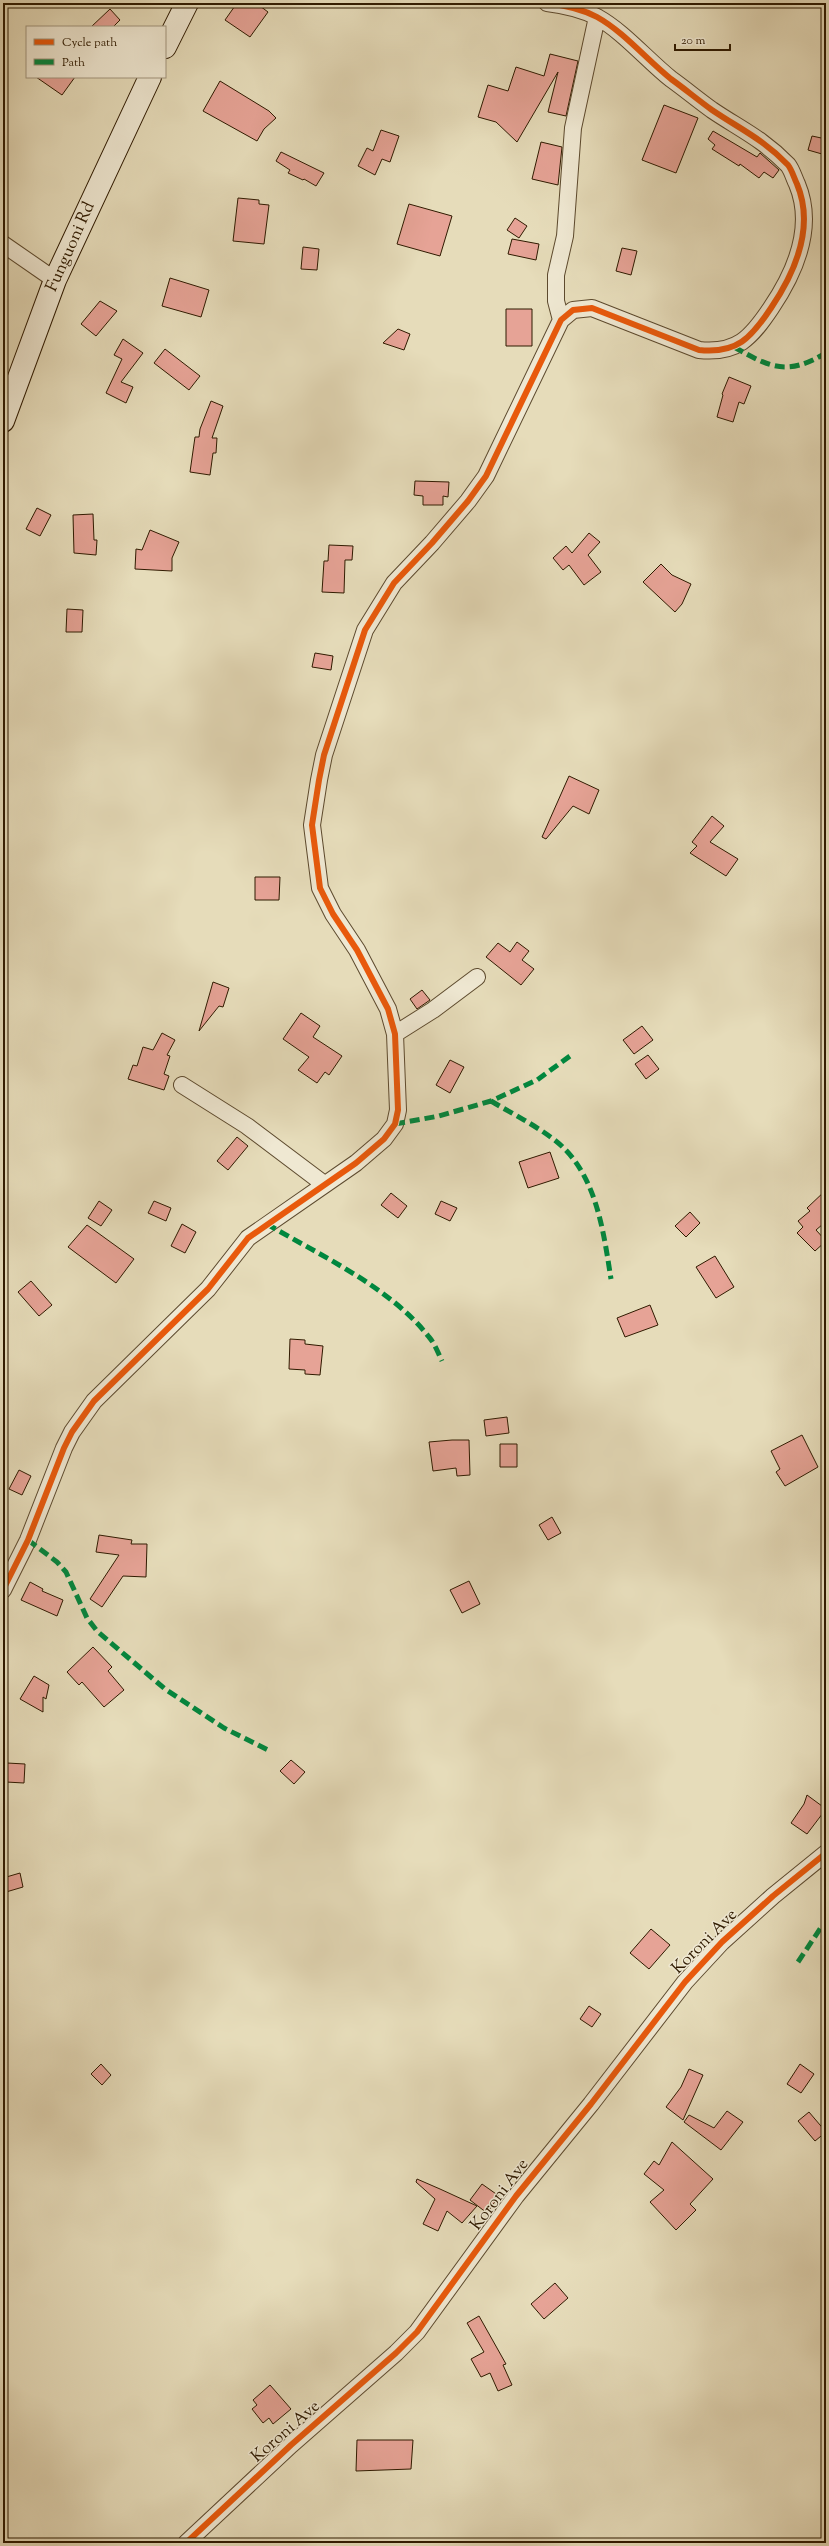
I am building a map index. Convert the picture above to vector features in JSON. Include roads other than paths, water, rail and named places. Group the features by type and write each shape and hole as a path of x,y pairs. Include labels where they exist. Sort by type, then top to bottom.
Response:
{"street":[{"path":"166,45 187,3"},
{"path":"3,1590 28,1540 64,1448 72,1432 94,1401 208,1289 248,1238 356,1163 384,1139 395,1124 398,1110 395,1034 379,991 320,888 312,825 323,761 365,630 394,583 432,544 468,502 486,476 561,320 573,310 592,308 699,350 717,352 729,350 749,336 766,316 786,286 803,236 806,216 802,197 789,166 757,136 713,110 597,17 563,5 548,3"},
{"path":"561,320 556,302 556,275 565,236 574,128 597,17"},
{"name":"Funguoni Rd","path":"3,421 54,280 150,78"},
{"path":"3,244 54,280"},
{"path":"395,1034 434,1010 477,977"},
{"path":"182,1085 247,1126 324,1184"},
{"name":"Koroni Ave","path":"186,2543 291,2445 396,2353 417,2332 516,2196 591,2104 685,1982 722,1942 767,1901 826,1853"}]}
